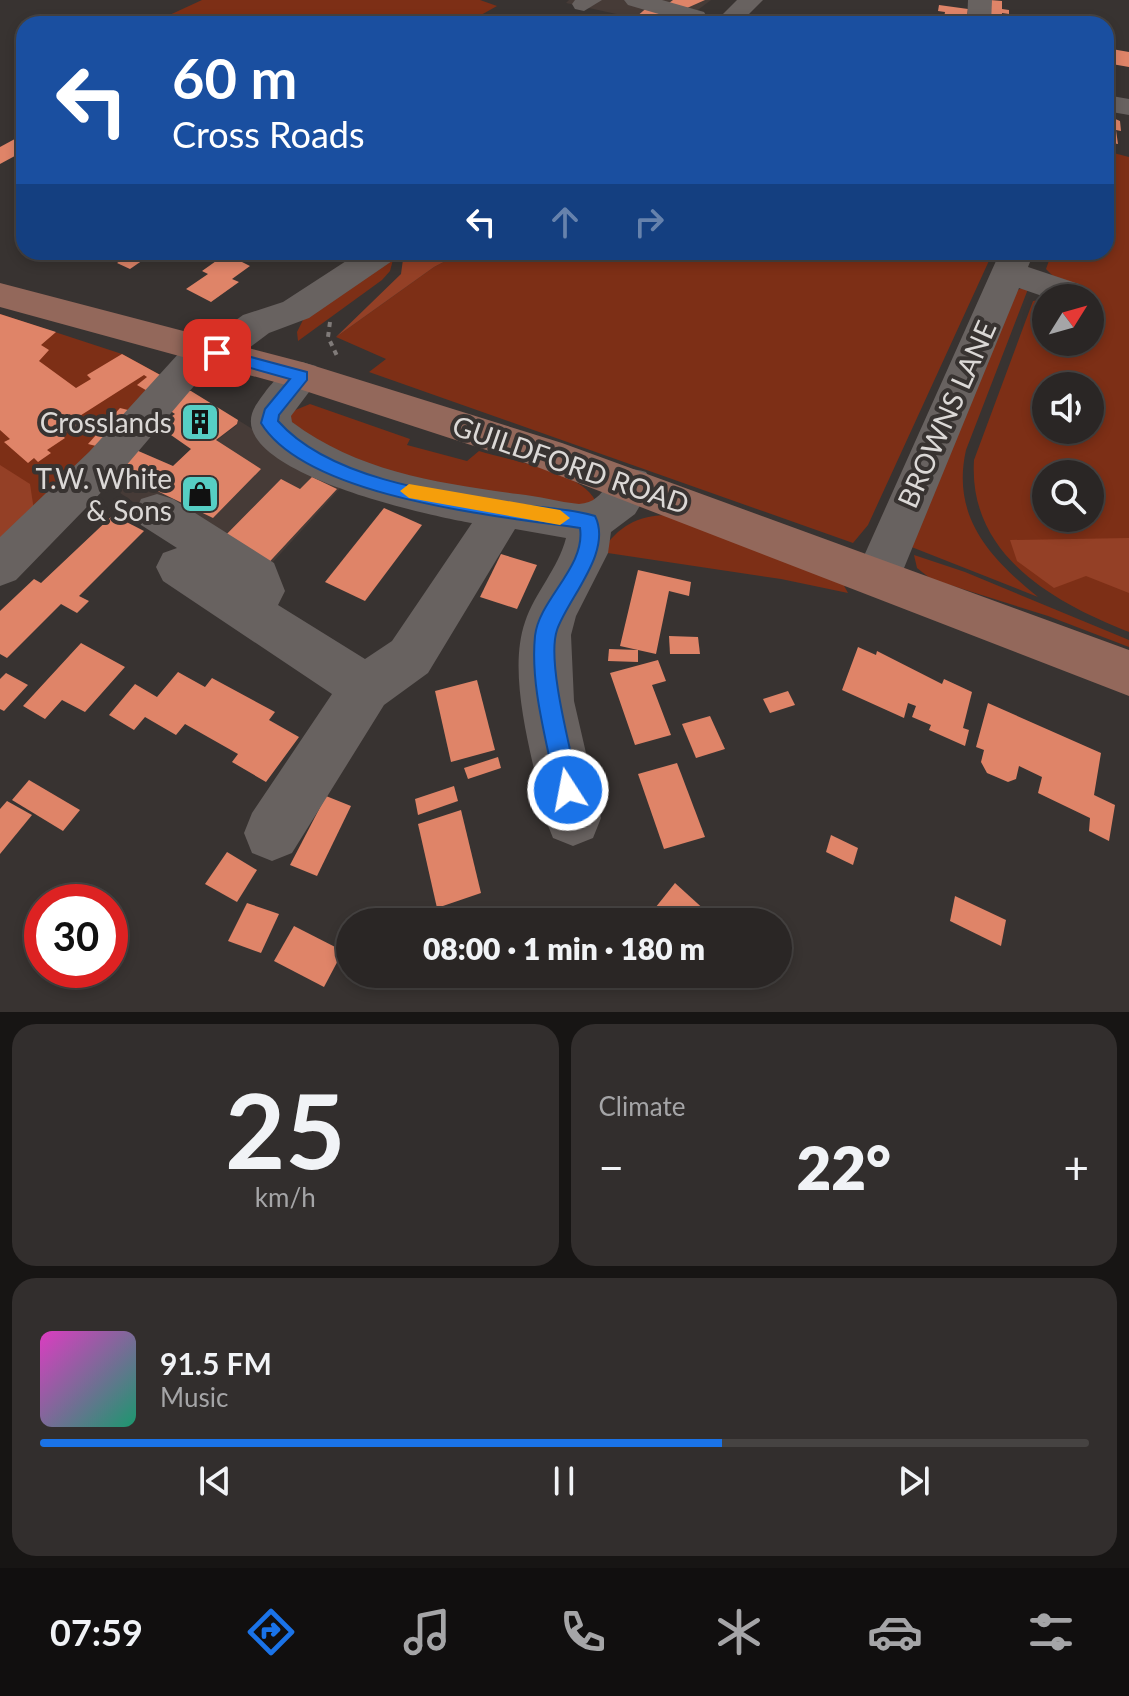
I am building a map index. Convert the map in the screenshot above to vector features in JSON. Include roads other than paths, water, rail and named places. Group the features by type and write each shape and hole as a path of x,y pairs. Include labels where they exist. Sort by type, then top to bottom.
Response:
{"main road":[{"name":"GUILDFORD ROAD","path":"0,295 257,363 320,369 445,420 631,484 1129,673"}],"street":[{"path":"636,0 684,16"},
{"path":"700,16 717,0"},
{"path":"734,16 751,0"},
{"path":"257,363 289,326 313,315 374,260"},
{"path":"1013,262 1052,284"},
{"name":"BROWNS LANE","path":"878,576 1013,262"},
{"path":"0,566 210,352 256,324 313,315"},
{"path":"320,369 271,413 272,429 285,441 327,466 378,485 500,509 588,522 610,513 631,484"},
{"path":"272,833 366,688 410,657 490,535 500,509"},
{"path":"157,512 257,577 261,591 244,609"},
{"path":"573,818 546,678 545,633 585,555 591,535 588,522"},
{"path":"179,567 366,688"}],"place":[{"name":"Crosslands","path":"200,422"},
{"name":"T.W. White & Sons","path":"200,494"}]}
